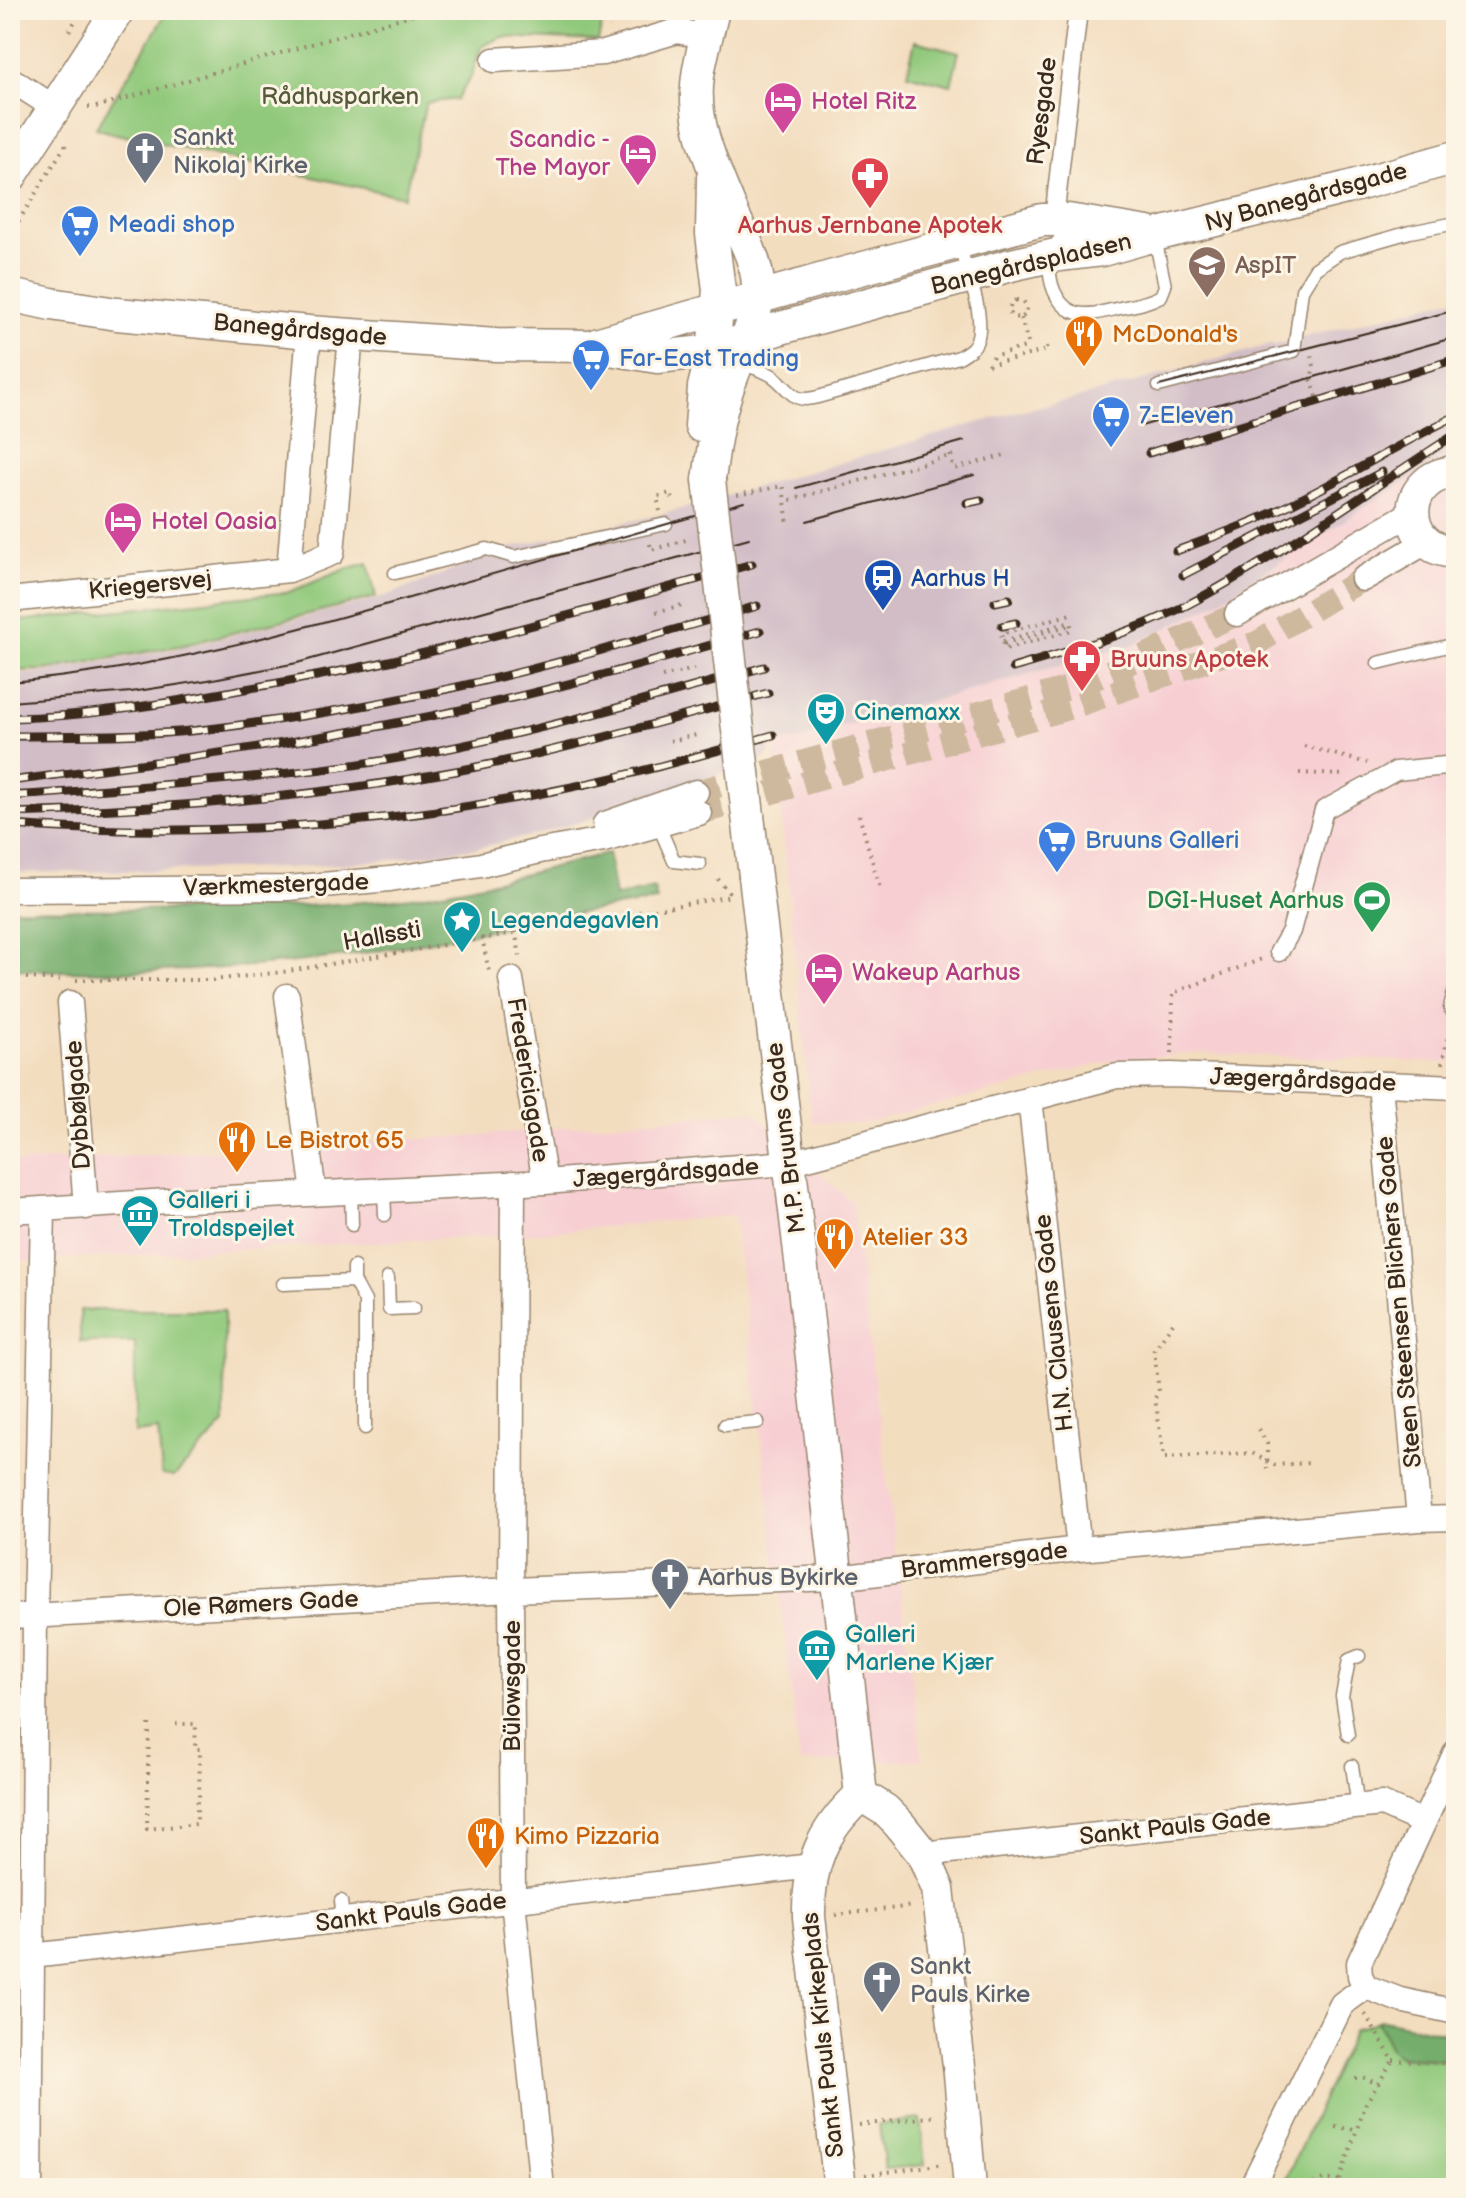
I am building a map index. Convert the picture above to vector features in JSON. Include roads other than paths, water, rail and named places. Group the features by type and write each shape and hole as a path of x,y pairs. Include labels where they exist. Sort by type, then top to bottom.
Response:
{"street":[{"path":"10,177 77,109 118,10"},
{"name":"Ryesgade","path":"1054,219 1078,10"},
{"path":"494,60 603,53 710,24 698,75 696,98 699,118 714,169 749,252 758,282 757,298 732,351"},
{"path":"10,79 77,109"},
{"name":"Ny Banegårdsgade","path":"1155,235 1456,157"},
{"path":"714,169 712,234 718,277 717,309 732,351"},
{"name":"Banegårdspladsen","path":"717,309 1031,222 1054,219 1155,235"},
{"name":"Banegårdspladsen","path":"732,351 777,329 968,276 1051,256 1102,250 1155,235"},
{"name":"Banegårdsgade","path":"10,295 117,314 309,332 496,345 592,346 651,357 732,351"},
{"name":"Banegårdsgade","path":"592,346 717,309"},
{"path":"289,570 309,332"},
{"name":"Kriegersvej","path":"10,600 289,570 332,553 351,335"},
{"name":"M.P. Bruuns Gade","path":"732,351 704,387 702,450 709,480 789,1163 813,1416 837,1578 861,1795"},
{"path":"1363,579 1446,553 1414,523 1413,512 1415,499 1430,478 1456,472"},
{"path":"1237,614 1413,512"},
{"path":"1279,952 1291,931 1324,810 1396,771 1456,765"},
{"name":"Værkmestergade","path":"10,890 288,888 436,873 604,840 658,824 697,802 600,826 540,851"},
{"name":"Fredericiagade","path":"511,979 545,1182"},
{"path":"287,996 314,1193"},
{"name":"Dybbølgade","path":"70,1003 86,1207"},
{"name":"Jægergårdsgade","path":"10,1211 545,1182 789,1163 1117,1076 1172,1075 1447,1086"},
{"name":"Steen Steensen Blichers Gade","path":"1380,1084 1419,1519"},
{"name":"H.N. Clausens Gade","path":"1030,1098 1079,1549"},
{"name":"Bülowsgade","path":"513,1183 513,1900 542,2188"},
{"path":"30,2188 21,1956 35,1616 43,1209"},
{"name":"Brammersgade","path":"511,1590 837,1578 1079,1549 1456,1518"},
{"name":"Ole Rømers Gade","path":"10,1617 511,1590"},
{"path":"1456,1752 1359,1963 1360,1976 1366,1987 1400,2000 1456,2012"},
{"path":"861,1795 885,1810 923,1854 938,1889 969,2174"},
{"name":"Sankt Pauls Kirkeplads","path":"840,2183 808,1892 812,1866 826,1837 843,1811 861,1795"},
{"name":"Sankt Pauls Gade","path":"923,1854 1382,1804 1423,1822"},
{"name":"Sankt Pauls Gade","path":"21,1956 318,1930 342,1910 513,1900 812,1866"},
{"path":"1251,2188 1342,2004 1366,1987"}],"lane":[{"path":"1159,386 1294,351 1302,290 1315,269 1340,252 1410,232 1456,223"},
{"path":"1114,227 1070,233 1056,241 1051,256 1051,281 1055,296 1073,313 1088,314 1151,302 1161,296 1165,286 1155,235"},
{"path":"732,351 773,376 790,394 803,400 959,357 971,350 978,339 977,305 958,242"},
{"path":"395,573 487,549 514,557 664,521"},
{"path":"1378,663 1456,644"},
{"path":"658,824 674,861 700,864"},
{"path":"384,1189 385,1215"},
{"path":"351,1191 352,1225"},
{"path":"354,1267 354,1281 365,1301 365,1428"},
{"path":"388,1278 389,1309 414,1308"},
{"path":"283,1284 354,1281"},
{"path":"725,1425 758,1422"},
{"path":"1348,1735 1342,1696 1349,1660 1359,1656"},
{"path":"1352,1766 1358,1807"}],"tunnel":[{"path":"699,813 1072,707 1257,643 1363,579"},
{"path":"696,792 1080,685 1237,614"}],"tram line":[{"path":"1159,386 1456,310"},
{"path":"1141,426 1456,337"},
{"path":"796,488 964,441"},
{"path":"807,521 974,475"},
{"path":"10,682 117,668 222,648 378,607 744,502"},
{"path":"10,702 131,692 297,663 749,538"}],"railway":[{"path":"1149,453 1456,359"},
{"path":"1176,551 1288,506 1456,416"},
{"path":"1013,668 1079,648 1187,605 1290,544 1456,434"},
{"path":"1183,575 1382,472"},
{"path":"967,503 981,500"},
{"path":"10,718 153,705 358,668 510,632 752,564"},
{"path":"995,602 1009,599"},
{"path":"10,736 165,733 334,711 528,670 757,606"},
{"path":"1002,626 1016,623"},
{"path":"10,781 255,748 401,722 536,692 760,631"},
{"path":"10,796 263,776 410,756 544,727 764,667"},
{"path":"10,813 234,801 400,781 534,754 768,693"},
{"path":"10,825 80,829 220,829 290,826 429,812 567,788 773,735"}],"place":[{"name":"Hotel Ritz","path":"783,135"},
{"name":"Sankt Nikolaj Kirke","path":"145,185"},
{"name":"Scandic - The Mayor","path":"638,187"},
{"name":"Aarhus Jernbane Apotek","path":"870,210"},
{"name":"Meadi shop","path":"80,258"},
{"name":"AspIT","path":"1207,299"},
{"name":"McDonald's","path":"1084,368"},
{"name":"Far-East Trading","path":"591,392"},
{"name":"7-Eleven","path":"1111,449"},
{"name":"Hotel Oasia","path":"123,555"},
{"name":"Aarhus H","path":"883,612"},
{"name":"Bruuns Apotek","path":"1082,693"},
{"name":"Cinemaxx","path":"826,746"},
{"name":"Bruuns Galleri","path":"1057,874"},
{"name":"DGI-Huset Aarhus","path":"1372,934"},
{"name":"Legendegavlen","path":"462,954"},
{"name":"Wakeup Aarhus","path":"824,1006"},
{"name":"Le Bistrot 65","path":"237,1174"},
{"name":"Galleri i Troldspejlet","path":"140,1248"},
{"name":"Atelier 33","path":"835,1271"},
{"name":"Aarhus Bykirke","path":"670,1611"},
{"name":"Galleri Marlene Kjær","path":"817,1682"},
{"name":"Kimo Pizzaria","path":"486,1870"},
{"name":"Sankt Pauls Kirke","path":"882,2014"}],"park label":[{"name":"Rådhusparken","path":"340,96"}]}
